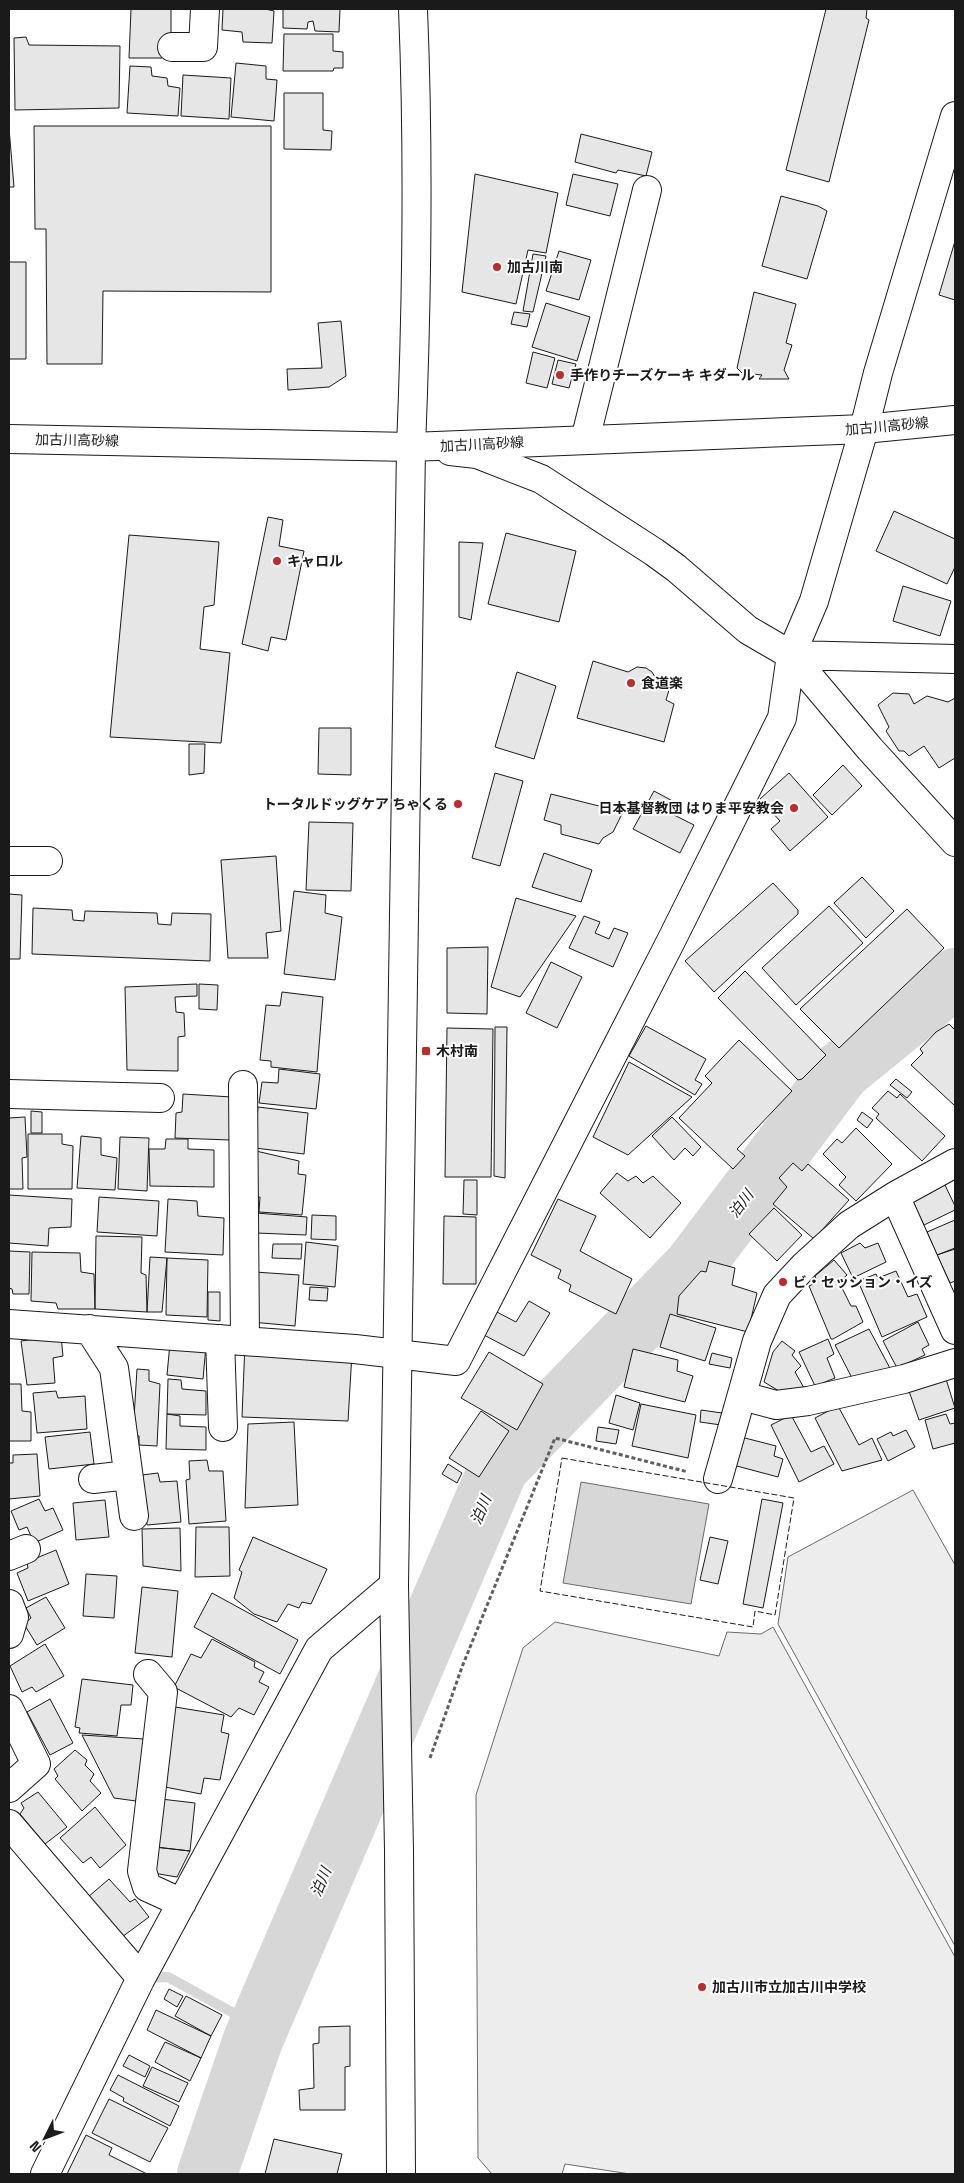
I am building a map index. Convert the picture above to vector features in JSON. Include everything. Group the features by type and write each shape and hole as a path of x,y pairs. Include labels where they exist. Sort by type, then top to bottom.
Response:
{"street":[{"path":"172,47 203,47 205,9"},
{"path":"402,2174 394,1585 411,447 418,122 413,9"},
{"path":"9,1324 397,1353 456,1361 672,939 782,718 791,655 814,602 864,429 878,373 955,116"},
{"path":"585,440 647,190"},
{"name":"加古川高砂線","path":"9,439 411,447 864,429 955,420"},
{"path":"411,447 477,454 541,479 669,562 748,630 791,655 870,749 955,842"},
{"path":"791,655 955,659"},
{"path":"9,861 48,861"},
{"path":"223,1428 233,1340 243,1085"},
{"path":"9,1094 160,1098"},
{"path":"718,1480 757,1341 777,1295 805,1265 850,1225 895,1196 955,1163"},
{"path":"895,1196 955,1330"},
{"path":"90,1329 114,1368 134,1516"},
{"path":"742,1396 776,1405 800,1402 904,1379 955,1363"},
{"path":"93,1479 128,1475"},
{"path":"45,2174 141,1978 319,1649 394,1585"},
{"path":"9,1604 14,1617 9,1634"},
{"path":"148,1674 163,1692 142,1871 147,1887 182,1903"},
{"path":"9,1709 36,1764 9,1788"},
{"path":"9,1824 141,1978"}],"path":[{"path":"398,1794 427,1767 462,1667 555,1438 718,1480"}],"shaded area":[{"path":"581,1482 709,1504 691,1604 563,1583"},
{"path":"913,1490 955,1565 955,1946 778,1624 788,1557"},
{"name":"加古川市立加古川中学校","path":"555,1622 719,1656 727,1632 761,1634 773,1627 955,1957 955,2174 630,2174 565,2164 562,2174 492,2174 478,2158 476,1795 523,1648"}],"building":[{"path":"131,9 171,9 171,34 164,36 162,58 129,58"},
{"path":"223,9 265,9 274,11 272,43 243,42 242,32 222,30"},
{"path":"283,9 340,9 339,32 315,31 313,21 308,22 307,29 283,28"},
{"path":"826,9 867,9 866,18 869,20 829,182 786,170"},
{"path":"284,34 333,34 333,51 343,52 343,68 334,68 333,71 283,71"},
{"path":"26,37 29,45 120,46 119,108 15,110 14,38"},
{"path":"236,63 266,66 266,79 277,80 274,121 231,117"},
{"path":"130,66 151,67 152,76 167,78 168,86 180,88 178,116 127,113"},
{"path":"183,75 231,78 229,119 181,116"},
{"path":"284,93 323,93 323,130 332,131 331,150 284,149"},
{"path":"34,126 271,126 271,292 103,291 102,364 47,364 46,229 35,229"},
{"path":"9,128 14,187 9,187"},
{"path":"581,134 652,152 646,176 618,170 616,173 575,162"},
{"path":"475,174 558,193 546,253 528,250 516,304 462,292"},
{"path":"573,174 618,184 610,216 566,205"},
{"path":"781,196 818,206 827,211 807,279 762,266"},
{"path":"955,241 955,300 939,295"},
{"path":"559,251 591,260 579,300 546,291"},
{"path":"533,254 546,256 533,312 523,311"},
{"path":"9,262 26,262 26,359 9,359"},
{"path":"754,292 796,304 786,343 792,345 784,370 789,379 759,379 762,375 742,373 737,368"},
{"path":"546,303 590,317 577,361 532,347"},
{"path":"514,312 530,314 527,327 511,324"},
{"path":"341,321 346,376 329,387 288,390 287,369 322,368 318,323"},
{"path":"533,352 555,358 547,388 526,383"},
{"path":"558,360 576,364 569,388 552,384"},
{"path":"894,511 955,539 955,567 947,584 876,551"},
{"path":"268,517 283,520 279,546 304,551 286,640 271,637 268,651 242,644"},
{"path":"506,533 576,551 559,622 488,604"},
{"path":"129,535 219,542 214,605 204,607 200,649 230,653 221,743 110,737"},
{"path":"459,542 483,543 471,620 459,617"},
{"path":"903,586 951,601 940,636 893,621"},
{"path":"593,661 628,672 637,667 646,668 652,672 660,685 669,690 666,700 674,704 664,742 577,718"},
{"path":"517,672 556,686 534,759 495,747"},
{"path":"893,693 909,694 914,704 927,696 948,702 955,698 955,758 939,768 924,746 909,756 904,751 899,751 886,731 889,727 878,705"},
{"path":"319,728 351,728 351,775 318,774"},
{"path":"189,744 205,744 204,773 189,775"},
{"path":"843,765 862,786 832,815 813,795"},
{"path":"495,773 523,781 500,866 472,858"},
{"name":"日本基督教団 はりま平安教会","path":"789,773 828,817 790,851 771,829 780,821 760,799"},
{"path":"654,791 680,805 674,815 694,825 680,853 633,829"},
{"path":"551,794 623,812 613,832 603,838 599,844 561,834 561,825 544,820"},
{"path":"309,822 353,823 351,891 306,890"},
{"path":"544,853 592,870 581,902 532,887"},
{"path":"276,856 281,931 266,933 268,958 228,958 221,860"},
{"path":"862,877 894,911 866,938 834,903"},
{"path":"773,883 798,910 798,914 714,992 685,961"},
{"path":"294,891 326,895 325,913 342,917 335,980 284,974"},
{"path":"9,894 22,895 20,959 9,959"},
{"path":"516,898 576,916 520,997 491,987"},
{"path":"829,906 863,943 796,1005 762,968"},
{"path":"33,908 72,910 73,920 84,921 85,911 157,913 158,924 171,925 172,913 211,914 210,961 32,954"},
{"path":"907,909 944,948 839,1048 800,1009"},
{"path":"584,916 600,922 595,933 609,939 614,928 628,933 613,967 569,948"},
{"path":"488,947 487,1014 447,1013 447,948"},
{"path":"551,962 582,977 557,1028 526,1013"},
{"path":"745,971 826,1055 802,1079 798,1080 718,998"},
{"path":"197,984 197,996 175,997 176,1012 184,1013 185,1036 178,1037 178,1071 127,1070 125,987"},
{"path":"199,984 218,985 217,1010 199,1009"},
{"path":"282,992 323,997 317,1072 271,1067 271,1061 260,1060 266,1005 280,1006"},
{"path":"949,1024 955,1030 955,1106 911,1065 923,1053 920,1049 936,1032"},
{"path":"646,1026 706,1059 695,1080 702,1084 695,1095 629,1056"},
{"path":"495,1027 507,1027 505,1178 494,1176"},
{"path":"447,1028 493,1029 491,1177 445,1177"},
{"path":"739,1040 792,1091 737,1149 745,1156 733,1169 679,1118 712,1083 705,1076"},
{"path":"629,1062 692,1097 628,1155 593,1137"},
{"path":"279,1069 320,1074 316,1109 259,1103 262,1082 278,1083"},
{"path":"896,1079 912,1092 907,1098 890,1085"},
{"path":"888,1091 897,1098 900,1094 945,1136 922,1161 876,1118 879,1114 872,1108"},
{"path":"183,1094 232,1097 230,1140 175,1138 176,1113 182,1112"},
{"path":"258,1107 308,1113 304,1154 255,1148"},
{"path":"31,1111 42,1112 42,1133 31,1133"},
{"path":"862,1112 873,1120 867,1128 857,1120"},
{"path":"25,1117 27,1157 22,1158 23,1189 9,1189 9,1118"},
{"path":"672,1117 701,1147 693,1156 685,1148 674,1160 652,1136"},
{"path":"856,1128 892,1164 856,1201 839,1185 846,1177 823,1154 837,1139 842,1143"},
{"path":"28,1134 62,1134 62,1144 73,1146 72,1189 28,1189"},
{"path":"81,1136 101,1138 101,1155 117,1158 115,1190 77,1188"},
{"path":"120,1137 149,1138 147,1191 118,1189"},
{"path":"166,1139 188,1139 188,1149 214,1150 214,1187 150,1186 149,1149 165,1149"},
{"path":"256,1151 299,1161 298,1174 306,1175 302,1215 259,1212 260,1197 254,1197"},
{"path":"793,1163 802,1171 808,1164 849,1200 814,1239 773,1204 787,1187 779,1178"},
{"path":"617,1173 628,1181 636,1176 643,1183 653,1176 681,1203 650,1238 600,1193"},
{"path":"464,1180 477,1180 477,1215 463,1214"},
{"path":"943,1181 955,1206 955,1210 924,1225 913,1202 917,1194"},
{"path":"9,1195 72,1199 71,1227 49,1228 48,1246 9,1243"},
{"path":"99,1197 159,1201 157,1236 97,1232"},
{"path":"168,1199 197,1201 198,1216 224,1218 223,1255 165,1252"},
{"path":"558,1199 596,1216 580,1251 632,1279 616,1314 569,1291 571,1285 558,1278 561,1270 531,1255"},
{"path":"774,1208 802,1235 777,1261 749,1234"},
{"path":"256,1213 307,1217 306,1235 256,1233"},
{"path":"312,1215 336,1216 336,1240 311,1239"},
{"path":"444,1216 476,1217 476,1284 443,1284"},
{"path":"955,1220 955,1248 937,1255 927,1232"},
{"path":"96,1236 142,1237 141,1273 146,1275 147,1312 95,1309"},
{"path":"306,1242 338,1246 335,1287 303,1284"},
{"path":"860,1243 865,1248 878,1243 886,1262 853,1278 841,1253"},
{"path":"273,1244 302,1244 301,1259 272,1258"},
{"path":"955,1249 955,1281 950,1283 937,1255"},
{"path":"9,1251 30,1252 29,1294 13,1294 12,1289 9,1288"},
{"path":"32,1252 80,1253 81,1272 94,1274 95,1309 58,1309 56,1303 31,1301"},
{"path":"150,1257 167,1258 162,1312 147,1312"},
{"path":"167,1258 208,1260 207,1317 166,1315"},
{"path":"834,1260 847,1275 839,1282 851,1306 856,1306 863,1322 831,1339 809,1286 817,1282 815,1276"},
{"path":"709,1261 735,1268 732,1285 757,1293 748,1332 677,1314 679,1296 701,1271 706,1272"},
{"path":"896,1271 908,1297 917,1294 927,1317 882,1337 858,1281 876,1274 878,1278"},
{"path":"255,1272 299,1275 295,1326 251,1322"},
{"path":"310,1287 328,1288 327,1301 309,1300"},
{"path":"208,1292 220,1292 220,1321 208,1320"},
{"path":"529,1301 550,1313 524,1356 482,1334 495,1311 516,1322"},
{"path":"670,1314 716,1328 705,1361 660,1347"},
{"path":"918,1322 929,1345 922,1349 925,1355 897,1368 883,1341"},
{"path":"869,1329 892,1372 852,1378 835,1345"},
{"path":"61,1336 63,1356 53,1358 55,1383 27,1385 21,1341"},
{"path":"828,1339 834,1354 827,1358 835,1378 815,1386 799,1352"},
{"path":"782,1341 795,1351 792,1355 801,1366 795,1372 804,1388 779,1391 764,1382 773,1352"},
{"path":"170,1343 206,1346 203,1379 167,1375"},
{"path":"245,1343 352,1353 348,1421 242,1417"},
{"path":"633,1349 678,1360 677,1371 693,1376 685,1402 624,1387"},
{"path":"489,1352 543,1384 517,1430 461,1398"},
{"path":"712,1353 732,1358 730,1368 709,1364"},
{"path":"137,1369 149,1370 149,1381 160,1384 157,1446 139,1445 139,1436 133,1434"},
{"path":"168,1379 181,1380 182,1389 206,1391 206,1415 167,1414"},
{"path":"946,1379 955,1408 919,1420 909,1391"},
{"path":"9,1384 21,1384 22,1411 31,1412 31,1441 9,1441"},
{"path":"56,1391 58,1398 85,1396 87,1429 37,1433 33,1393"},
{"path":"616,1395 640,1403 633,1430 609,1423"},
{"path":"641,1404 696,1415 688,1458 632,1446"},
{"path":"838,1406 859,1445 872,1438 882,1460 842,1471 815,1418"},
{"path":"701,1410 722,1413 721,1425 700,1422"},
{"path":"481,1411 509,1431 479,1477 449,1458"},
{"path":"167,1414 180,1416 180,1426 206,1427 206,1450 166,1449"},
{"path":"946,1414 950,1424 955,1423 955,1443 933,1449 925,1420"},
{"path":"791,1415 811,1452 824,1446 834,1464 799,1482 771,1425"},
{"path":"294,1422 298,1505 245,1508 248,1424"},
{"path":"598,1427 619,1430 616,1444 596,1441"},
{"path":"906,1430 915,1447 888,1461 877,1439 891,1432 893,1436"},
{"path":"90,1432 94,1464 49,1469 45,1437"},
{"path":"741,1437 776,1446 774,1456 783,1459 778,1477 733,1465"},
{"path":"37,1454 40,1496 9,1499 9,1463 13,1463 13,1455"},
{"path":"207,1460 209,1471 223,1471 226,1521 189,1524 186,1480 190,1479 189,1461"},
{"path":"448,1464 462,1473 457,1483 442,1474"},
{"path":"158,1473 160,1482 177,1481 181,1522 147,1525 142,1475"},
{"path":"39,1499 45,1511 53,1508 63,1530 34,1543 27,1527 19,1530 11,1511"},
{"path":"762,1499 783,1503 763,1608 743,1604"},
{"path":"105,1500 109,1537 76,1540 73,1503"},
{"path":"196,1527 229,1527 230,1576 195,1577"},
{"path":"180,1528 181,1571 143,1566 142,1529"},
{"path":"253,1537 327,1569 311,1604 302,1602 299,1608 288,1604 277,1622 254,1614 234,1598 242,1572 239,1570"},
{"path":"710,1537 728,1541 718,1584 700,1580"},
{"path":"56,1550 69,1584 28,1601 17,1573 28,1568 27,1562"},
{"path":"86,1574 117,1576 114,1618 83,1616"},
{"path":"142,1587 178,1591 172,1657 135,1653"},
{"path":"212,1593 298,1640 280,1674 194,1627"},
{"path":"46,1597 65,1628 37,1645 24,1624 31,1618 26,1608"},
{"path":"212,1639 255,1662 254,1667 264,1672 259,1682 269,1687 254,1715 239,1708 231,1717 174,1687 191,1654 201,1658"},
{"path":"45,1644 64,1676 36,1692 32,1687 22,1692 10,1666"},
{"path":"82,1679 133,1685 131,1705 121,1705 117,1736 79,1733 80,1728 75,1727"},
{"path":"50,1699 73,1743 50,1755 27,1712"},
{"path":"175,1707 224,1715 221,1732 229,1734 220,1780 204,1778 201,1794 165,1787 167,1774 163,1773"},
{"path":"82,1735 144,1739 136,1801 114,1798"},
{"path":"75,1750 87,1760 85,1765 94,1774 90,1781 101,1793 82,1811 55,1779 58,1776 54,1769"},
{"path":"38,1792 67,1827 45,1844 20,1814 24,1808 21,1803"},
{"path":"161,1799 195,1803 190,1851 155,1847"},
{"path":"95,1807 126,1845 100,1868 91,1857 83,1863 60,1838"},
{"path":"155,1847 190,1851 177,1877 153,1873"},
{"path":"109,1879 130,1902 135,1899 149,1917 122,1937 88,1897"},
{"path":"169,1989 183,1996 177,2007 164,1999"},
{"path":"186,1996 222,2015 211,2036 175,2016"},
{"path":"156,2010 211,2036 201,2058 147,2030"},
{"path":"350,2026 350,2066 345,2067 345,2110 300,2110 299,2090 314,2088 313,2044 319,2043 319,2027"},
{"path":"165,2042 201,2058 190,2081 155,2062"},
{"path":"129,2055 150,2066 145,2077 123,2066"},
{"path":"152,2067 188,2083 179,2102 143,2086"},
{"path":"118,2075 179,2106 170,2126 123,2101 124,2098 110,2090"},
{"path":"109,2099 168,2128 150,2162 92,2133"},
{"path":"86,2135 112,2148 109,2155 147,2174 67,2174"},
{"path":"274,2139 342,2154 337,2174 265,2174"}],"waterway":[{"name":"泊川","path":"207,2174 253,2040 499,1467 693,1267 841,1071 955,978"},
{"path":"145,1978 168,1977 259,2027"}],"fence":[{"path":"562,1458 794,1498 775,1615 755,1611 753,1627 540,1591 562,1458"}],"place":[{"name":"加古川南","path":"497,267"},
{"name":"手作りチーズケーキ キダール","path":"560,375"},
{"name":"キャロル","path":"277,561"},
{"name":"食道楽","path":"631,683"},
{"name":"トータルドッグケア ちゃくる","path":"458,804"},
{"name":"日本基督教団 はりま平安教会","path":"794,808"},
{"name":"木村南","path":"426,1051"},
{"name":"ビ・セッション・イズ","path":"783,1282"},
{"name":"加古川市立加古川中学校","path":"702,1987"}]}
